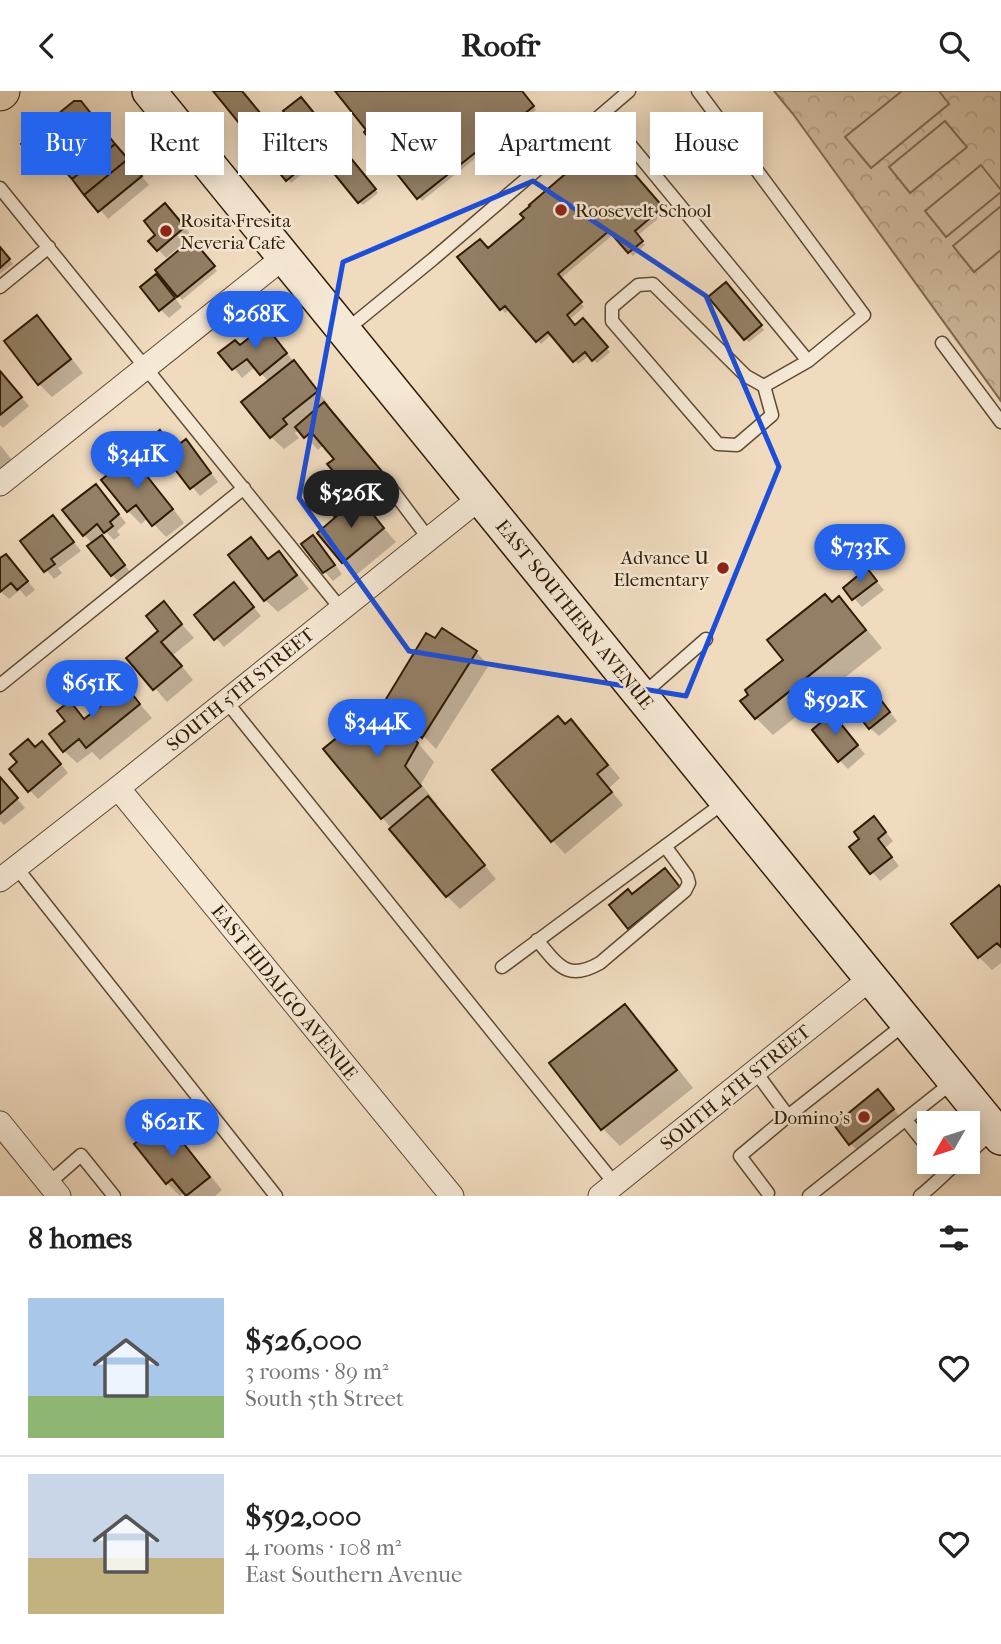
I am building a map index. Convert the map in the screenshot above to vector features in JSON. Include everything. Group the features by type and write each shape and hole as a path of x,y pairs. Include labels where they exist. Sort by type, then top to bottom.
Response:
{"main road":[{"name":"EAST SOUTHERN AVENUE","path":"149,91 998,1134"}],"street":[{"path":"0,484 284,257"},
{"name":"SOUTH 5TH STREET","path":"8,874 480,498"},
{"name":"EAST HIDALGO AVENUE","path":"118,788 452,1196"},
{"name":"SOUTH 4TH STREET","path":"607,1190 870,979"},
{"path":"0,1123 54,1189"}],"lane":[{"path":"605,112 629,91"},
{"path":"698,91 864,316 808,361 764,386"},
{"path":"636,152 808,361"},
{"path":"344,331 531,175"},
{"path":"0,188 341,609"},
{"path":"0,287 49,247"},
{"path":"653,284 746,376 764,386 772,415 737,445 718,444 612,321 612,307 638,285 653,284"},
{"path":"942,343 1001,422"},
{"path":"387,483 429,539"},
{"path":"0,685 244,488"},
{"path":"641,695 706,639"},
{"path":"226,701 607,1190"},
{"path":"502,967 726,801"},
{"path":"537,940 567,970 586,971 600,963 685,891 689,883 687,876 665,846"},
{"path":"8,874 276,1196"},
{"path":"768,1192 740,1156 907,1023"},
{"path":"755,1071 788,1116"},
{"path":"810,1196 954,1081"},
{"path":"906,1120 917,1134"},
{"path":"980,1146 998,1134"},
{"path":"54,1189 80,1156 114,1196"},
{"path":"920,1196 944,1177 944,1174"}],"highlighted area":[{"path":"533,181 706,296 779,467 686,696 409,651 299,498 343,262"}],"green space":[{"path":"774,91 1001,91 1001,401 793,114"},
{"path":"902,91 939,91 949,104 871,168 845,137"},
{"path":"945,121 967,147 910,193 889,167"},
{"path":"981,165 1001,192 946,237 925,211"},
{"path":"1001,206 1001,250 974,272 953,246"}],"building":[{"path":"213,91 242,91 259,112 238,112 238,122"},
{"path":"335,91 522,91 534,106 526,112 475,112 475,153 461,164 461,112 366,112 366,130"},
{"path":"301,97 313,112 284,112"},
{"path":"74,101 81,101 90,112 60,112"},
{"path":"115,144 125,156 125,161 111,173 111,147"},
{"path":"352,160 376,189 358,203 335,175 352,175"},
{"path":"125,161 125,175 142,176 98,212 84,195"},
{"path":"77,175 108,175 84,195 72,179"},
{"path":"281,175 293,175 286,181"},
{"path":"398,175 447,175 417,199"},
{"path":"564,175 635,175 663,207 635,231 643,241 628,253 609,231 558,274 582,302 567,315 575,325 583,318 608,347 592,361 585,352 573,362 548,332 536,342 505,306 500,310 457,257 480,239 488,248 524,218 520,214"},
{"name":"Rosita Fresita Neveria Cafe","path":"165,203 185,227 157,251 148,241 155,235 144,221"},
{"path":"192,239 215,266 177,297 155,270"},
{"path":"0,247 10,259 0,268"},
{"path":"156,274 175,298 159,311 140,287"},
{"path":"726,282 762,325 744,340 708,297"},
{"path":"37,315 71,359 38,385 4,341"},
{"path":"265,325 287,353 260,375 247,359 232,370 218,353 235,340 240,345"},
{"path":"294,360 318,391 283,419 287,424 270,438 241,402"},
{"path":"0,371 22,397 0,415"},
{"path":"324,402 385,475 356,498 327,464 334,459 311,432 304,438 295,427"},
{"path":"160,430 174,448 186,439 211,473 190,489 167,459 153,470 145,460 149,457 140,445"},
{"path":"131,456 173,509 152,526 136,505 127,512 101,480"},
{"path":"96,484 119,514 110,522 113,526 104,533 97,524 83,536 62,510"},
{"path":"344,488 354,499 334,516 324,505"},
{"path":"359,497 384,528 342,563 317,533"},
{"path":"53,515 74,542 51,559 55,564 44,572 20,541"},
{"path":"102,535 125,565 111,576 87,546"},
{"path":"313,535 335,565 323,573 301,544"},
{"path":"251,537 268,559 279,551 297,575 264,601 228,555"},
{"path":"6,554 28,581 17,590 11,583 0,592 0,558"},
{"path":"867,568 877,581 852,600 843,588"},
{"path":"234,582 254,607 214,640 194,615"},
{"path":"825,594 832,602 839,596 866,630 755,719 740,701 748,695 745,690 783,660 767,640"},
{"path":"164,601 182,624 161,642 182,666 153,690 126,658 158,631 146,616"},
{"path":"442,628 477,651 422,738 386,699 426,633 435,638"},
{"path":"126,686 140,704 86,748 79,739 63,752 49,734 65,721 57,711 70,701 84,719"},
{"path":"872,688 890,712 869,729 850,705"},
{"path":"382,701 418,743 405,766 421,786 381,819 323,749"},
{"path":"832,713 858,745 838,762 812,730"},
{"path":"558,716 565,724 571,719 608,765 597,774 612,792 551,842 492,770"},
{"path":"28,739 35,747 42,741 61,764 28,792 9,769 17,762 10,754"},
{"path":"0,777 18,798 0,814"},
{"path":"428,796 485,865 446,897 389,829"},
{"path":"874,816 886,832 878,839 892,857 870,874 849,847 859,839 854,832"},
{"path":"665,868 680,887 628,929 609,905 628,889 632,894"},
{"path":"999,885 1001,947 997,943 978,958 951,924"},
{"path":"625,1004 677,1070 601,1130 549,1063"},
{"name":"Domino's","path":"878,1089 894,1109 849,1145 834,1125"},
{"path":"165,1120 210,1177 186,1196 172,1179 166,1184 134,1144"}],"place":[{"name":"Roosevelt School","path":"561,210"},
{"name":"Rosita Fresita Neveria Cafe","path":"166,231"},
{"name":"Advance U Elementary","path":"723,568"},
{"name":"Domino's","path":"864,1117"}]}
